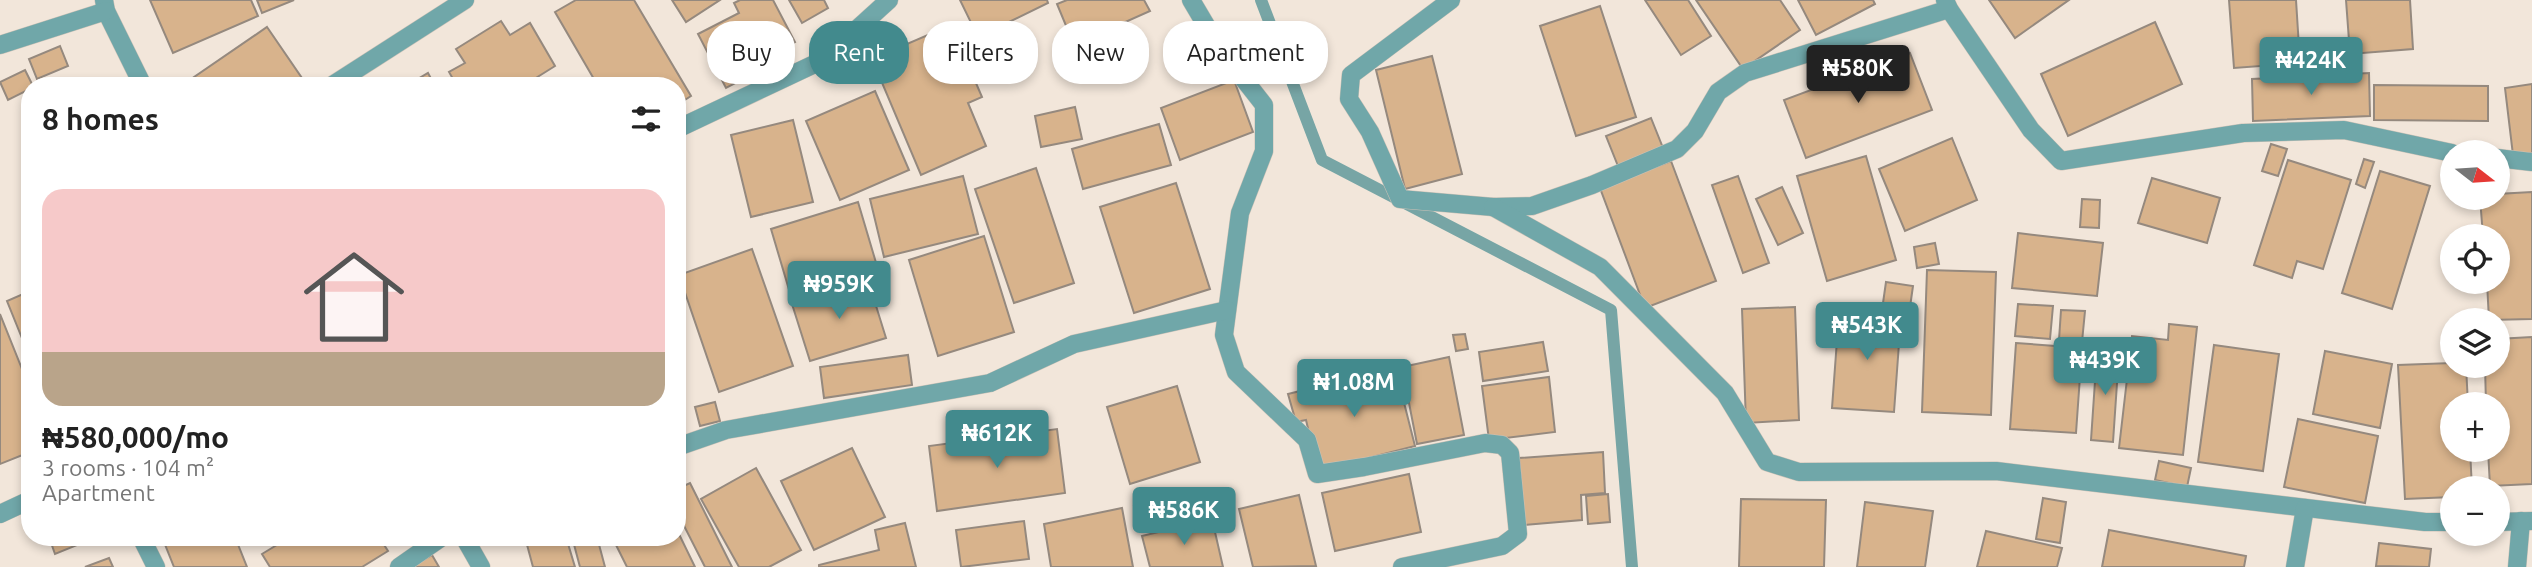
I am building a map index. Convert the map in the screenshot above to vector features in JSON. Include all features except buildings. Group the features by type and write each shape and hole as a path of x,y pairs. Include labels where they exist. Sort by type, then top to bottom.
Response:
{"street":[{"path":"345,77 466,0"},
{"path":"686,125 823,61 889,0"},
{"path":"1191,0 1220,49 1264,105 1264,151 1240,213 1224,335 1236,372 1307,440 1317,474 1485,443 1502,444 1510,453 1518,534 1502,546 1402,567"},
{"path":"1451,0 1351,75 1349,99 1370,132 1400,199 1493,207 1532,206 1677,149 1695,131 1718,92 1745,73 1947,5 2031,130 2061,160 2243,133 2331,130 2344,130 2440,150"},
{"path":"0,45 105,6 139,77"},
{"path":"2510,159 2532,162"},
{"path":"1493,207 1600,267 1725,393 1767,462 1799,472 1996,471 2440,522"},
{"path":"686,444 726,430 990,383 1074,344 1227,310"},
{"path":"0,514 21,504"},
{"path":"2295,567 2305,508"},
{"path":"2517,567 2526,521"},
{"path":"146,546 156,567"},
{"path":"399,567 429,546"},
{"path":"469,546 481,567"}],"waterway":[{"path":"1261,0 1322,160 1611,310 1632,567"}]}
